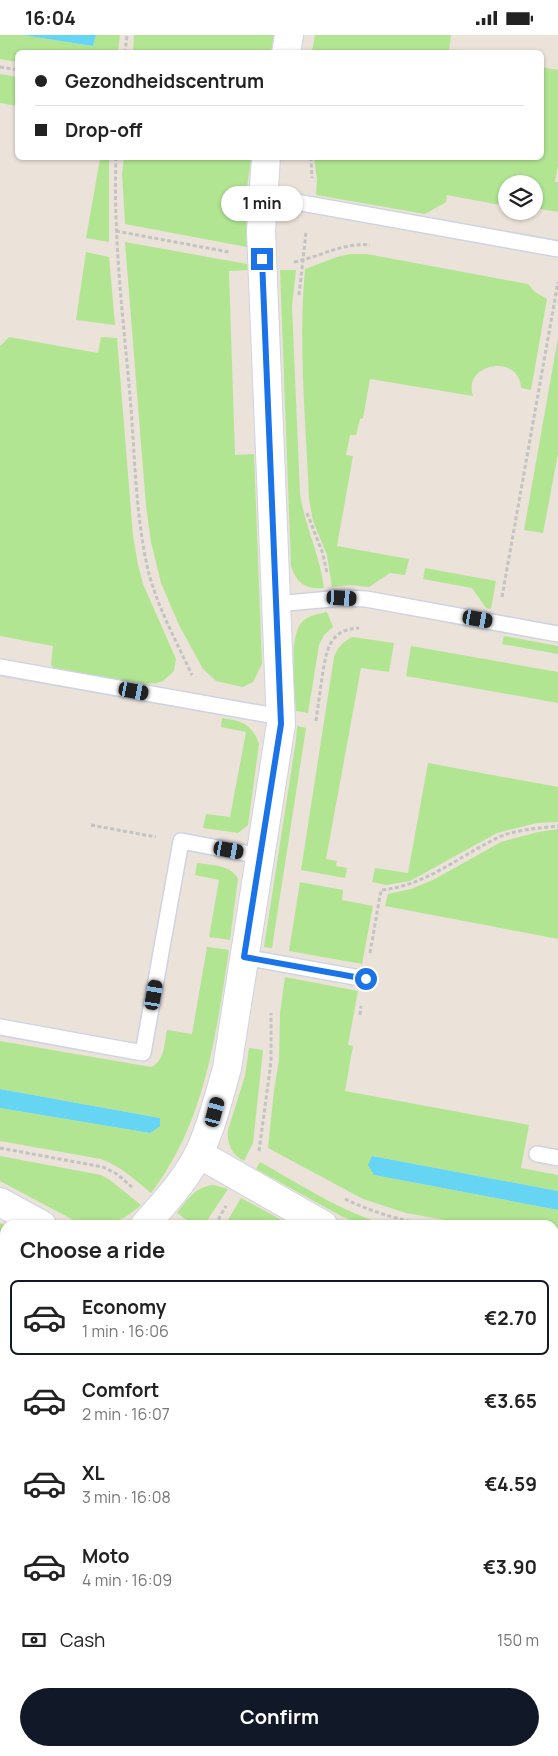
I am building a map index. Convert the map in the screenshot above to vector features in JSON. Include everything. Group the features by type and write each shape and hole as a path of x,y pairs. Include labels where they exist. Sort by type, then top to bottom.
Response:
{"street":[{"path":"286,50 289,35"},
{"path":"152,1217 178,1185 199,1154 215,1112 227,1068 281,717 262,259 266,160"},
{"path":"199,1154 314,1220"},
{"path":"0,1202 33,1220"}],"lane":[{"path":"263,196 558,249"},
{"path":"276,604 330,599 366,599 558,634"},
{"path":"0,667 281,717"},
{"path":"0,1027 143,1053 181,841 260,856"},
{"path":"244,957 366,979"},
{"path":"536,1154 558,1158"}],"path":[{"path":"125,50 127,35"},
{"path":"0,67 15,70"},
{"path":"116,160 117,257 137,495 147,563 158,599 206,704"},
{"path":"298,302 309,204 311,160"},
{"path":"116,231 280,262 302,260 346,245 358,243 372,245"},
{"path":"497,623 558,282"},
{"path":"306,509 323,555 332,612 340,632"},
{"path":"314,730 326,652 340,632 350,628 363,628"},
{"path":"91,825 181,841"},
{"path":"360,1015 381,890 410,885 427,878 499,837 537,828 558,826"},
{"path":"218,1220 259,1152 272,1042 271,1010 278,963"},
{"path":"0,1148 103,1167 117,1174 152,1217"},
{"path":"259,1152 266,1156"},
{"path":"343,1197 383,1215 406,1220"}],"green space":[{"path":"0,35 22,35 93,46 96,35 120,35 118,50 15,50 15,62 0,59"},
{"path":"134,35 274,35 271,50 133,50"},
{"path":"315,35 451,35 449,50 312,50"},
{"path":"544,68 558,70 558,166 555,182 558,182 558,212 543,210 543,175 498,175 498,205 447,195 446,202 425,214 316,195 317,180 314,160 544,160"},
{"path":"0,74 15,77 15,106 0,103"},
{"path":"100,160 109,160 109,242 86,238"},
{"path":"124,160 251,160 245,203 247,247 125,224 122,173"},
{"path":"125,242 247,264 248,270 229,271 235,455 254,454 262,664 253,682 243,687 216,681 203,669 179,625 161,583 151,542 146,506"},
{"path":"86,252 109,257 115,325 76,320"},
{"path":"350,254 367,254 528,284 535,292 547,299 531,390 521,388 518,377 512,370 502,366 483,370 476,376 472,385 473,396 370,379 363,418 360,419 356,435 350,435 346,455 353,456 337,546 409,559 405,575 390,573 369,587 350,585 332,587 327,555 313,521 309,499 302,355 305,269"},
{"path":"280,270 296,270 292,306 300,494 324,588 312,588 303,584 296,577 291,566"},
{"path":"9,337 98,353 101,337 117,338 133,536 138,565 143,584 176,659 174,671 163,681 143,684 54,668 51,665 53,646 0,636 0,346"},
{"path":"558,338 558,454 543,533 524,530"},
{"path":"425,568 496,581 491,609 486,608 472,588 423,579"},
{"path":"327,612 333,627 324,635 319,645 308,713 296,711 293,664 295,639 298,629 302,622 308,618"},
{"path":"504,636 558,646 558,654 502,644"},
{"path":"353,637 394,643 389,672 361,668 326,859 337,861 336,866 347,868 345,878 301,870 334,657 341,645"},
{"path":"411,646 558,672 558,703 406,676"},
{"path":"222,718 241,722 253,732 259,744 248,825 238,833 203,828 206,814 230,817 246,732 221,727"},
{"path":"297,726 306,728 272,948 264,947 296,740"},
{"path":"428,763 558,787 558,822 537,823 497,833 410,881 386,885 372,882 375,868 408,873"},
{"path":"558,829 558,939 385,906 388,894 411,889 433,880 501,842 538,832"},
{"path":"197,863 226,868 235,874 238,879 230,940 209,937 219,880 195,875"},
{"path":"300,882 343,890 342,900 373,906 362,964 289,951"},
{"path":"207,947 229,950 213,1046 196,1108 184,1137 169,1166 151,1193 121,1169 101,1159 0,1141 0,1108 150,1133 160,1118 0,1089 0,1041 151,1067 159,1061 167,1030 192,1034"},
{"path":"285,977 358,991 348,1045 353,1046 345,1091 529,1125 521,1168 558,1175 558,1191 372,1156 374,1175 558,1210 558,1220 444,1220 406,1213 363,1199 268,1148 279,1060 280,1013"},
{"path":"249,1048 263,1050 253,1143 244,1161 233,1152 228,1140 228,1130 245,1076"},
{"path":"0,1156 101,1175 141,1205 127,1216 118,1220 73,1220 0,1181"},
{"path":"260,1162 306,1189 370,1220 351,1220 341,1216 256,1169"},
{"path":"213,1185 228,1189 207,1220 187,1220 177,1213 188,1199 201,1188"},
{"path":"241,1198 282,1220 228,1220"}],"water":[{"path":"22,35 96,35 93,46"},
{"path":"0,1089 160,1118 160,1126 150,1133 0,1108"},
{"path":"372,1156 558,1191 558,1210 374,1175 368,1165"}],"route":[{"path":"262,259 281,724 244,957 366,979"}]}
